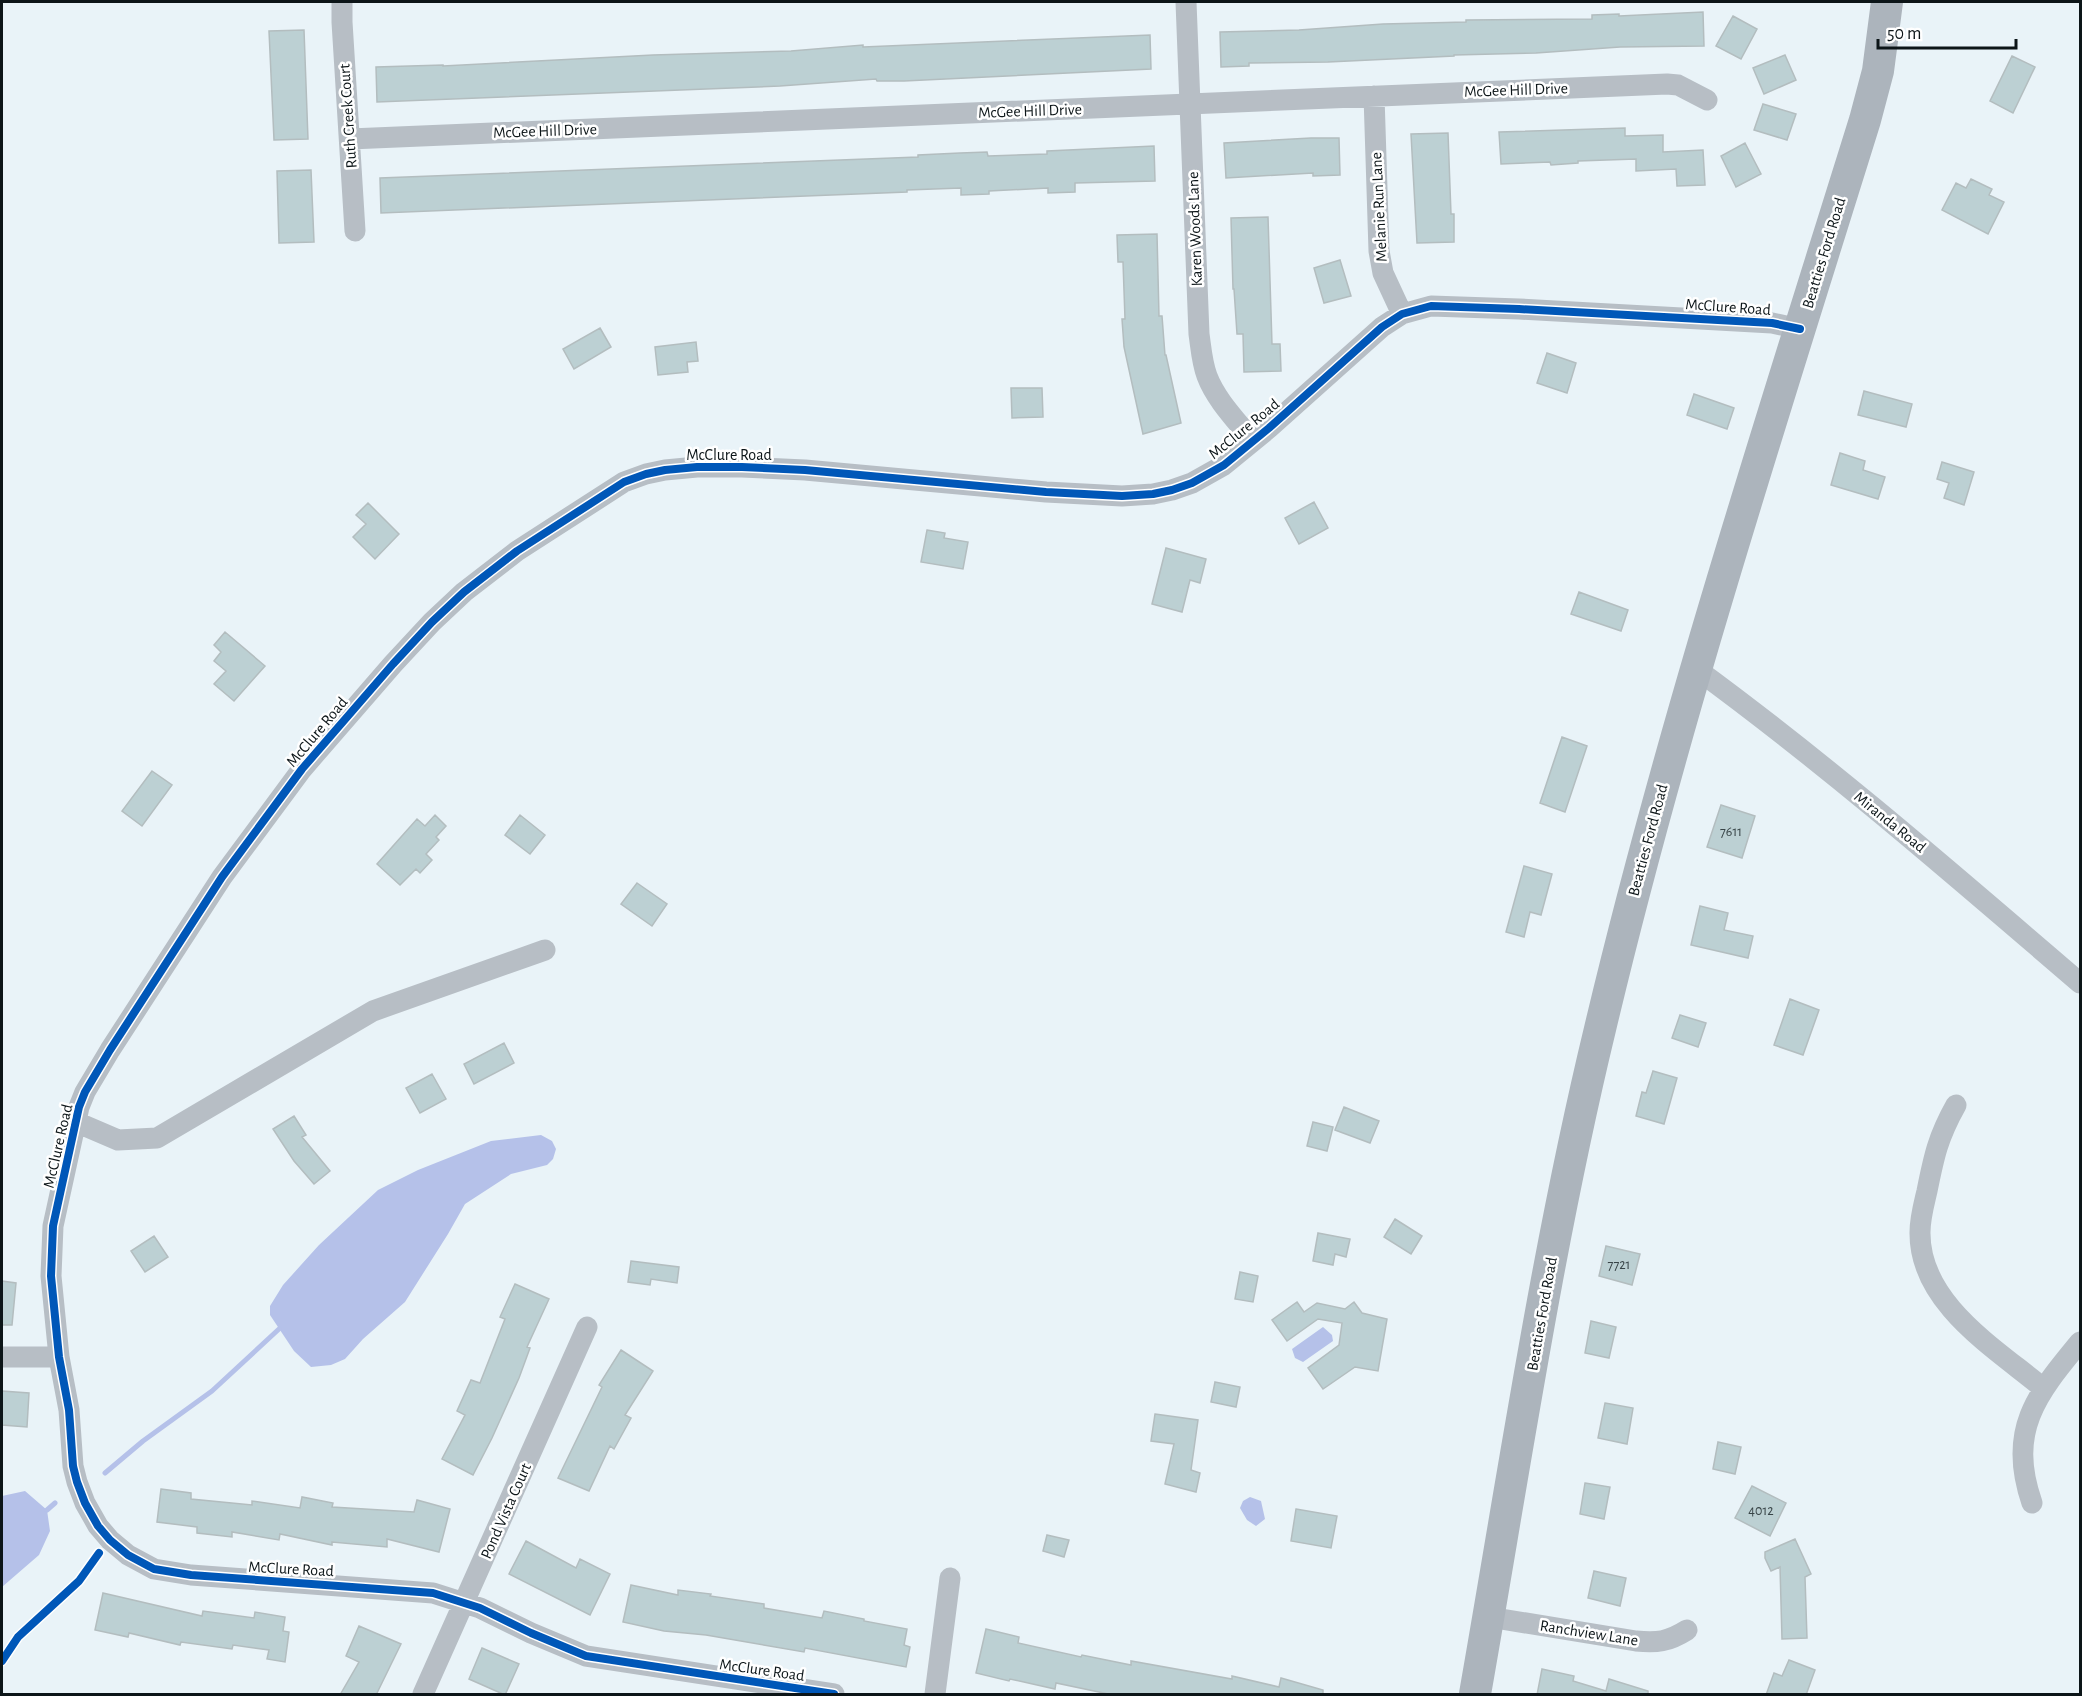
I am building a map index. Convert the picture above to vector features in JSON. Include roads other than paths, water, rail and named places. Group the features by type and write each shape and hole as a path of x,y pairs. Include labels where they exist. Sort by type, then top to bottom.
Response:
{"main road":[{"name":"Beatties Ford Road","path":"1475,1695 1569,1166 1599,1029 1695,668 1865,120 1878,71 1887,2"}],"street":[{"name":"Ruth Creek Court","path":"342,2 355,231"},
{"name":"Karen Woods Lane","path":"1186,2 1199,334 1208,377 1222,402 1253,441"},
{"name":"McGee Hill Drive","path":"350,139 1667,84 1678,85 1707,100"},
{"name":"Melanie Run Lane","path":"1374,96 1379,251 1383,273 1402,314"},
{"name":"McClure Road","path":"834,1695 586,1656 465,1602 433,1593 191,1575 154,1569 128,1555 98,1526 85,1503 73,1466 69,1410 59,1357 51,1276 53,1226 76,1122 85,1092 178,944 268,813 309,761 393,664 432,622 465,592 517,551 624,482 646,474 697,467 742,467 805,470 1046,492 1122,496 1153,494 1192,483 1224,465 1382,327 1402,314 1431,306 1772,323 1800,329"},
{"name":"Miranda Road","path":"1695,668 1770,724 1950,872 2080,983"},
{"name":"McClure Road","path":"76,1122 118,1140 157,1138 373,1011 545,950"},
{"path":"1956,1105 1936,1145 1922,1211 1920,1233 1927,1269 1941,1296 1960,1319 2043,1388"},
{"name":"Pond Vista Court","path":"423,1695 587,1327"},
{"path":"2032,1503 2024,1472 2024,1441 2031,1412 2043,1388 2080,1342"},
{"path":"2,1357 59,1357"},
{"path":"935,1695 950,1578"},
{"name":"Ranchview Lane","path":"1489,1617 1636,1641 1654,1642 1673,1639 1687,1630"}],"water":[{"path":"541,1135 552,1141 556,1149 553,1159 547,1165 511,1174 465,1204 405,1302 363,1339 345,1359 331,1365 311,1367 294,1351 270,1315 270,1306 283,1285 319,1245 378,1190 418,1170 491,1141"},
{"path":"1323,1327 1332,1335 1333,1341 1303,1362 1295,1358 1292,1349"},
{"path":"25,1491 47,1510 50,1531 39,1555 2,1587 2,1496"},
{"path":"1250,1497 1261,1501 1265,1519 1256,1526 1247,1520 1240,1508 1243,1501"}],"waterway":[{"path":"105,1473 143,1441 212,1391 279,1329"},
{"path":"47,1510 55,1503"}]}
